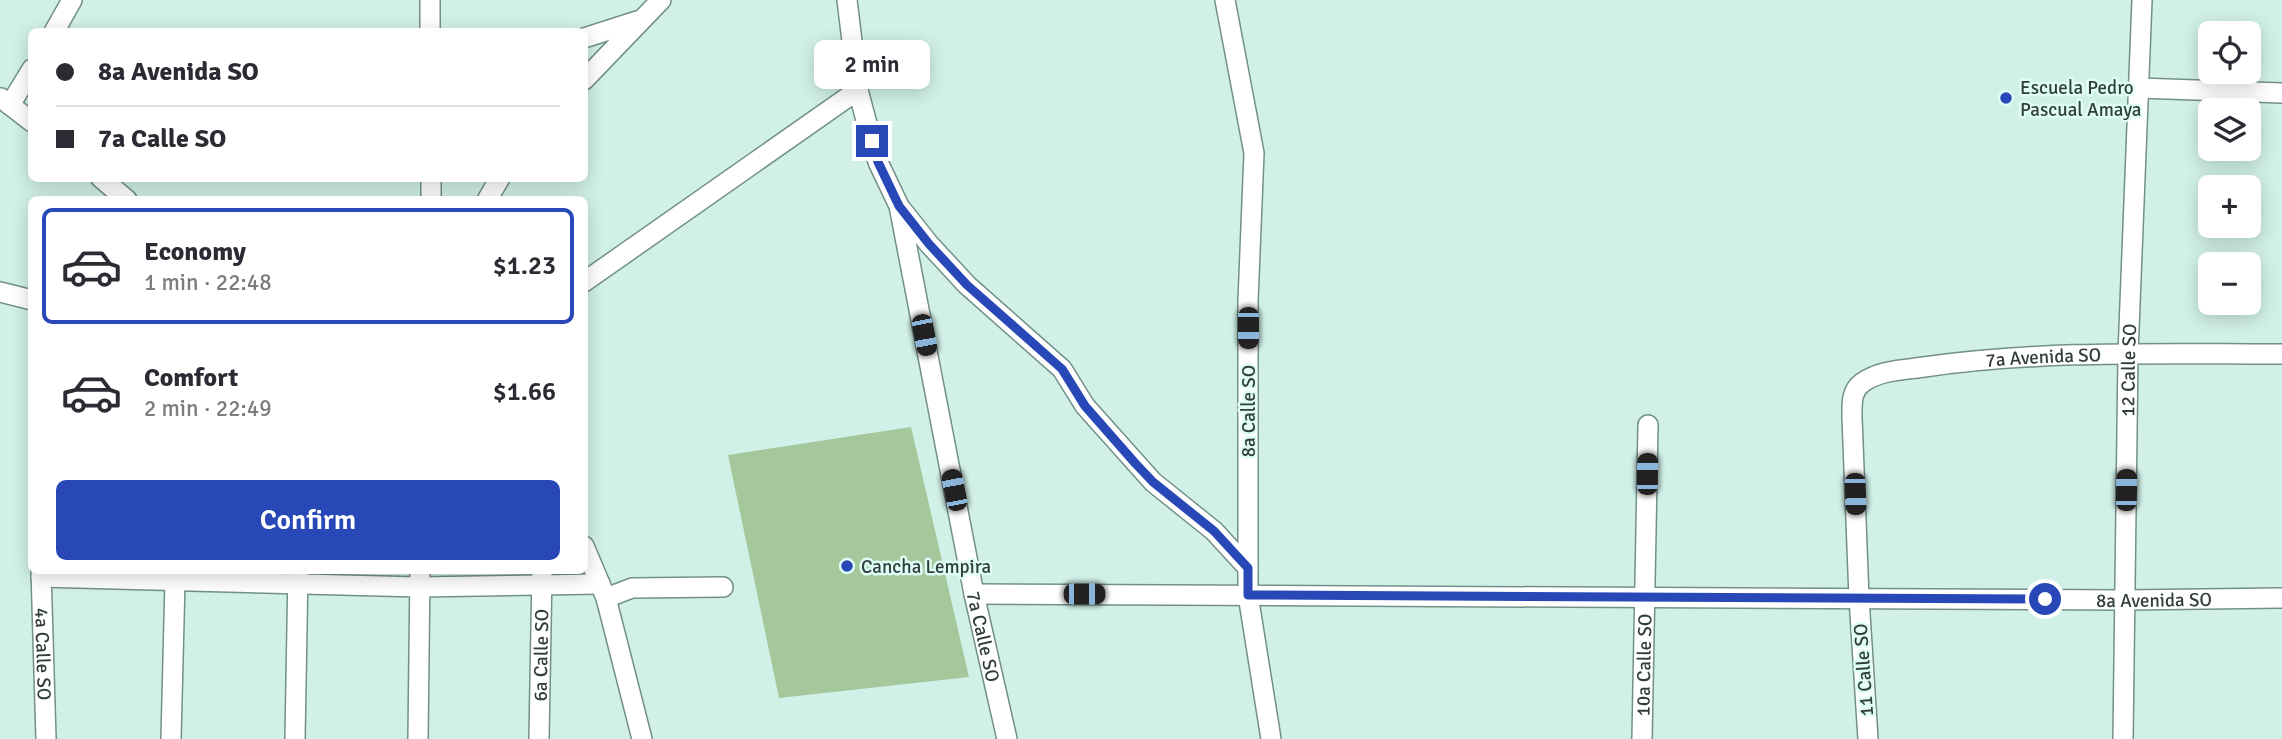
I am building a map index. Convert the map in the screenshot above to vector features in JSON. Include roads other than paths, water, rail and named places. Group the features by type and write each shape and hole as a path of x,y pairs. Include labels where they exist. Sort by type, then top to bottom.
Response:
{"street":[{"path":"56,28 72,0"},
{"path":"430,0 430,28"},
{"path":"588,76 661,0"},
{"name":"7a Calle SO","path":"847,0 858,90 878,162 899,206 974,594 1007,739"},
{"name":"8a Calle SO","path":"1225,0 1254,153 1248,301 1248,595 1270,739"},
{"name":"12 Calle SO","path":"2123,739 2128,354 2141,0"},
{"path":"588,37 642,20"},
{"path":"28,74 5,102 28,119"},
{"path":"2139,88 2282,93"},
{"path":"588,279 858,90"},
{"path":"106,182 122,196"},
{"path":"899,206 967,285 1062,369 1085,406 1153,482 1214,531 1248,568"},
{"path":"0,292 28,299"},
{"name":"7a Avenida SO","path":"1855,391 1871,378 1885,373 1968,361 2128,354 2282,354"},
{"name":"11 Calle SO","path":"1855,391 1852,417 1858,598 1868,739"},
{"name":"10a Calle SO","path":"1642,739 1648,425"},
{"path":"588,555 603,591 642,739"},
{"path":"41,574 175,581 542,577 603,591 723,587"},
{"name":"4a Calle SO","path":"41,574 46,739"},
{"name":"6a Calle SO","path":"539,739 542,577"},
{"path":"295,739 298,578"},
{"path":"418,739 420,579"},
{"path":"171,739 175,581"},
{"name":"8a Avenida SO","path":"974,594 2125,600 2282,598"}],"place":[{"name":"Escuela Pedro Pascual Amaya","path":"2006,98"},
{"name":"Cancha Lempira","path":"847,566"}]}
